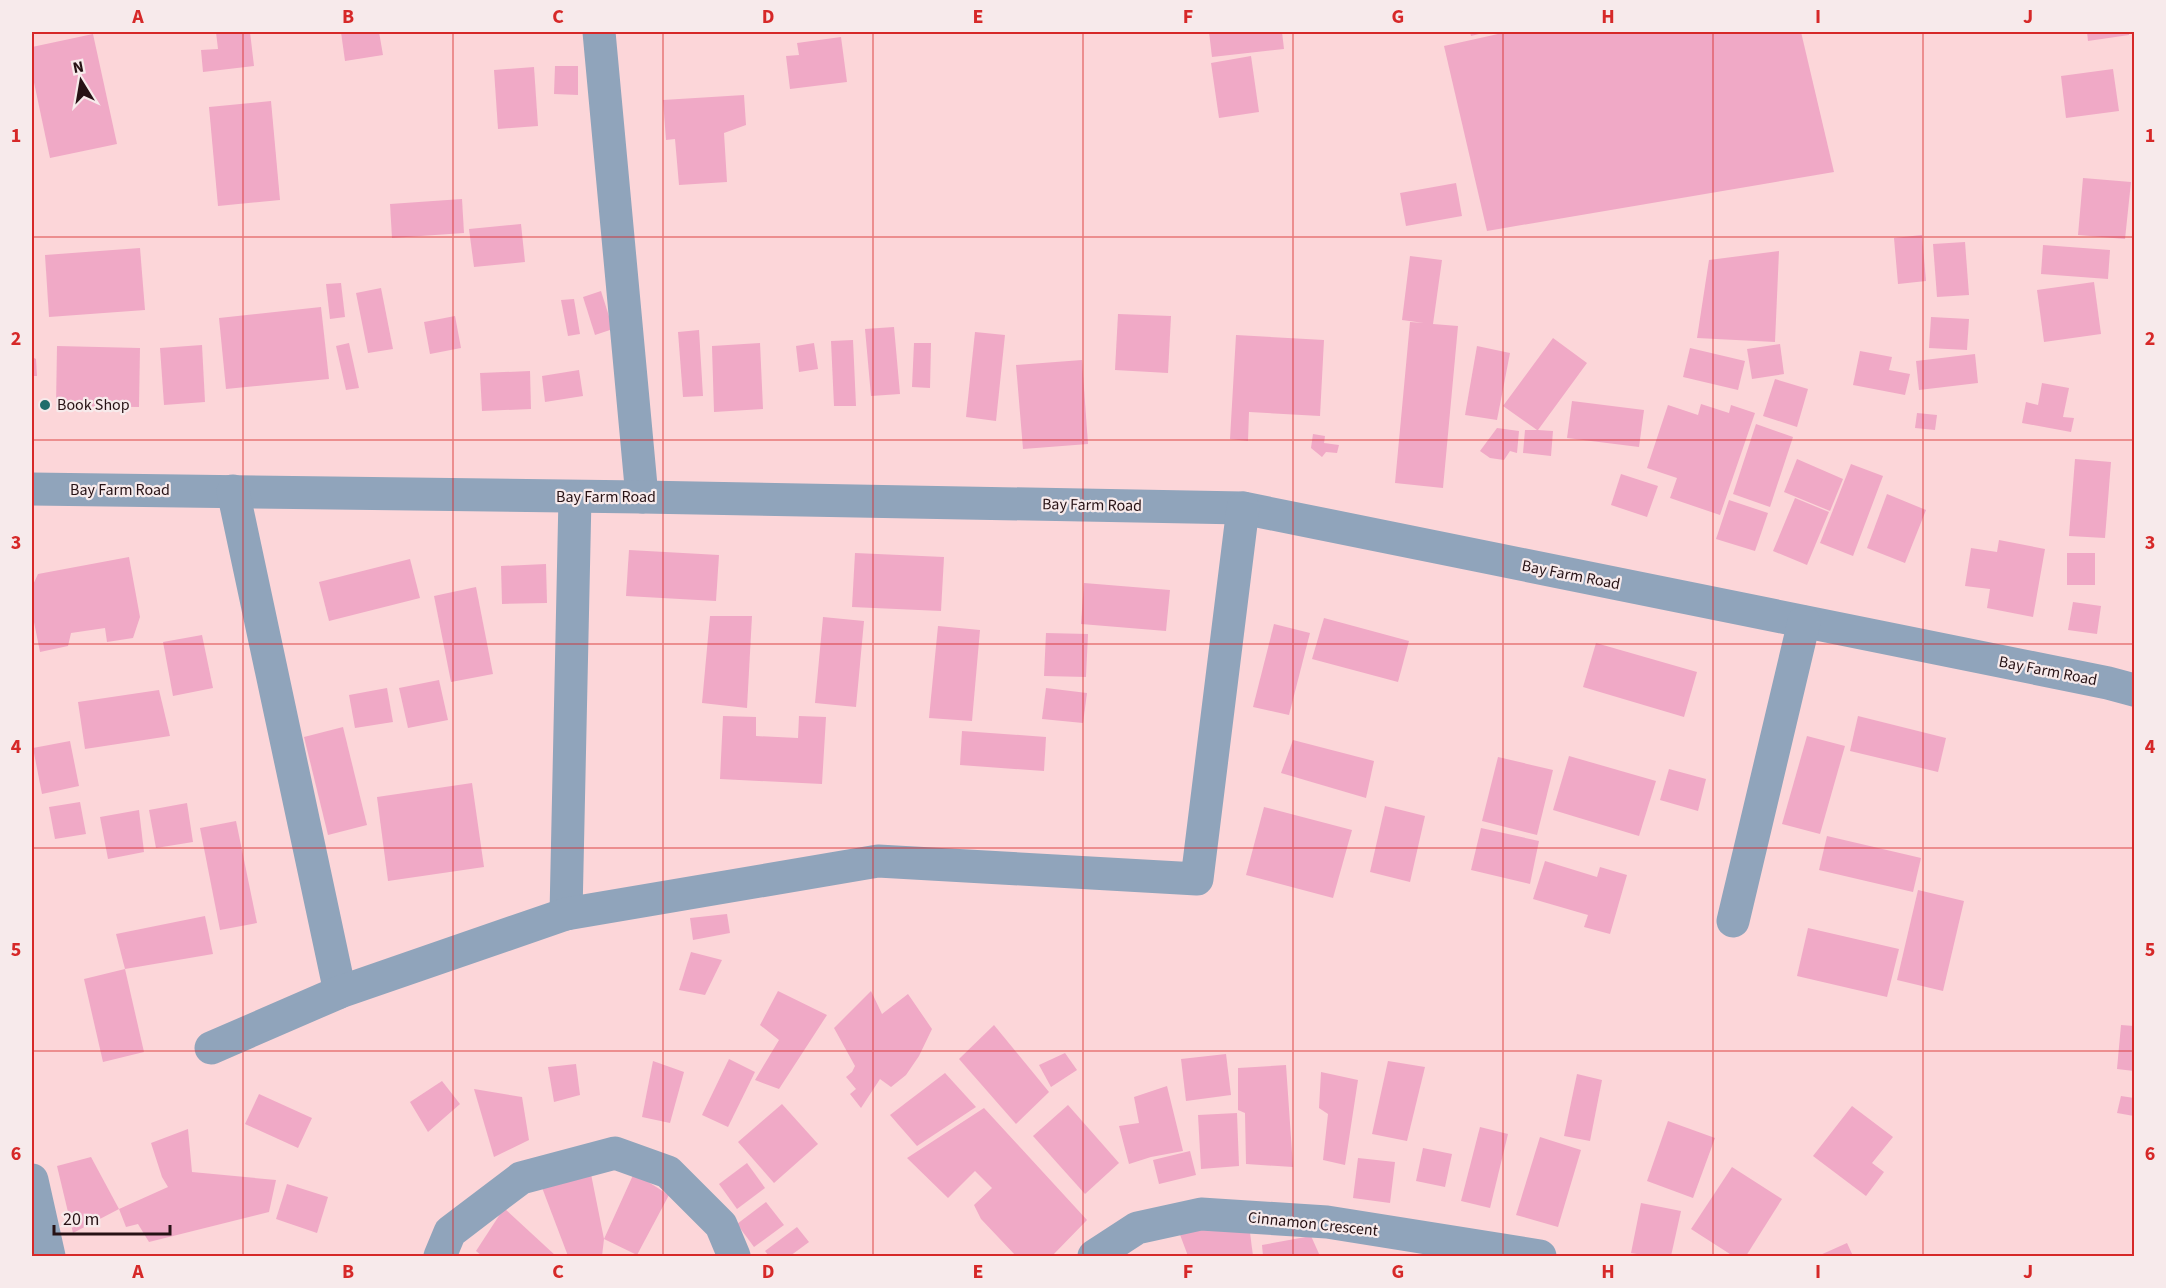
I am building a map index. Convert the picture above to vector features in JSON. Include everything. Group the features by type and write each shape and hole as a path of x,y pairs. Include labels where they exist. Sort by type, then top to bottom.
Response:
{"street":[{"path":"599,32 642,496"},
{"name":"Bay Farm Road","path":"32,489 642,496 1243,508 2134,690"},
{"path":"234,491 339,992"},
{"path":"566,914 575,496"},
{"path":"211,1048 339,992 566,914 878,861 1197,879 1243,508"},
{"path":"1733,921 1804,622"},
{"path":"440,1257 450,1232 521,1178 615,1153 668,1172 722,1225 734,1257"},
{"path":"32,1179 49,1257"},
{"name":"Cinnamon Crescent","path":"1095,1257 1137,1228 1201,1214 1327,1222 1540,1257"}],"building":[{"path":"216,32 250,32 254,66 203,72 201,50 218,49"},
{"path":"341,32 379,32 383,55 345,61"},
{"path":"1209,32 1282,32 1284,49 1212,57"},
{"path":"1470,32 1487,32 1471,36"},
{"path":"1507,32 1801,32 1834,172 1487,231 1444,46"},
{"path":"2087,32 2129,32 2129,35 2088,41"},
{"path":"93,34 117,144 50,158 32,73 32,47"},
{"path":"841,37 847,82 790,89 786,56 799,55 797,43"},
{"path":"1251,56 1259,112 1219,118 1211,63"},
{"path":"555,66 578,66 578,95 554,94"},
{"path":"534,67 538,126 498,129 494,70"},
{"path":"2113,69 2119,111 2066,118 2061,76"},
{"path":"744,95 746,125 724,133 727,182 679,185 675,139 666,140 663,100"},
{"path":"271,101 280,200 218,206 209,107"},
{"path":"2083,178 2131,182 2125,239 2078,235"},
{"path":"1456,183 1462,216 1406,226 1400,193"},
{"path":"462,199 464,233 392,238 390,204"},
{"path":"521,224 525,262 474,267 469,229"},
{"path":"1922,235 1926,281 1898,284 1894,238"},
{"path":"1965,242 1969,295 1937,297 1933,244"},
{"path":"2043,245 2110,250 2108,279 2041,274"},
{"path":"140,248 145,310 49,317 45,255"},
{"path":"1779,251 1775,342 1697,338 1709,260"},
{"path":"1410,256 1442,260 1433,324 1458,326 1443,488 1395,483 1410,322 1424,323 1402,320"},
{"path":"2094,282 2101,334 2044,342 2037,290"},
{"path":"341,283 345,317 330,319 326,284"},
{"path":"381,288 393,349 368,353 356,293"},
{"path":"601,291 613,329 595,335 583,297"},
{"path":"574,299 580,334 568,336 561,300"},
{"path":"321,307 329,379 226,389 219,318"},
{"path":"1118,314 1171,316 1168,373 1115,370"},
{"path":"455,316 461,348 430,354 424,322"},
{"path":"1931,317 1969,319 1967,350 1929,348"},
{"path":"894,327 900,394 871,396 865,329"},
{"path":"699,330 703,396 683,397 678,332"},
{"path":"975,332 1005,335 996,421 966,417"},
{"path":"1236,335 1324,340 1320,416 1249,412 1248,441 1230,439"},
{"path":"1553,338 1587,363 1538,430 1553,431 1551,456 1523,453 1525,430 1537,430 1503,406"},
{"path":"853,340 856,406 834,406 831,341"},
{"path":"349,343 359,388 346,390 336,346"},
{"path":"760,343 763,409 714,412 712,346"},
{"path":"814,343 818,369 799,372 796,346"},
{"path":"914,343 931,343 930,388 912,387"},
{"path":"1780,344 1784,374 1752,379 1747,349"},
{"path":"202,345 205,402 164,405 160,348"},
{"path":"57,346 140,348 139,407 56,406"},
{"path":"1477,346 1510,353 1497,420 1465,415"},
{"path":"1690,348 1745,361 1738,390 1683,377"},
{"path":"1860,351 1892,357 1889,370 1910,374 1905,395 1853,385"},
{"path":"1975,354 1978,383 1919,390 1916,361"},
{"path":"32,357 36,359 37,376 32,376"},
{"path":"1082,360 1088,444 1023,449 1016,365"},
{"path":"579,370 583,396 545,402 542,376"},
{"path":"530,371 531,409 482,411 480,373"},
{"path":"1775,379 1808,389 1797,427 1763,416"},
{"path":"2042,383 2069,388 2063,417 2074,418 2071,432 2022,423 2026,402 2038,405"},
{"path":"1572,401 1644,410 1639,447 1567,438"},
{"path":"1701,404 1729,413 1731,405 1755,413 1720,515 1670,498 1677,478 1647,468 1668,405 1698,415"},
{"path":"1917,413 1937,415 1935,430 1915,428"},
{"path":"1756,424 1793,437 1770,507 1733,494"},
{"path":"1497,428 1519,431 1517,453 1510,451 1504,460 1490,458 1480,451"},
{"path":"1313,434 1325,436 1324,443 1339,445 1337,453 1326,452 1322,457 1311,448"},
{"path":"1797,459 1843,479 1830,511 1784,492"},
{"path":"2075,459 2111,462 2105,538 2069,536"},
{"path":"1851,464 1883,476 1853,556 1820,543"},
{"path":"1621,474 1658,486 1647,517 1611,505"},
{"path":"1887,494 1926,510 1905,563 1867,548"},
{"path":"1795,498 1829,512 1807,565 1773,551"},
{"path":"1729,500 1768,513 1755,551 1716,539"},
{"path":"2132,523 2134,523 2134,577 2132,577"},
{"path":"1999,540 2045,549 2033,617 1987,608 1990,589 1965,586 1971,548 1997,552"},
{"path":"629,550 719,555 716,601 626,596"},
{"path":"855,553 944,557 941,611 852,607"},
{"path":"2067,553 2095,553 2095,585 2067,585"},
{"path":"129,557 140,617 133,638 107,642 105,628 71,633 68,646 40,652 32,612 32,587 38,574"},
{"path":"410,559 420,598 329,621 319,582"},
{"path":"546,564 547,603 502,604 501,566"},
{"path":"1084,583 1170,590 1166,631 1081,624"},
{"path":"476,587 493,674 451,682 434,596"},
{"path":"2073,602 2101,606 2097,634 2068,630"},
{"path":"710,616 752,616 747,708 702,703"},
{"path":"823,617 864,621 856,707 815,703"},
{"path":"1324,618 1409,641 1398,682 1312,659"},
{"path":"1274,624 1310,633 1289,715 1253,707"},
{"path":"938,626 980,630 972,721 929,718"},
{"path":"1046,633 1088,634 1086,677 1044,676"},
{"path":"202,635 213,688 173,696 163,642"},
{"path":"1596,643 1697,672 1684,717 1583,687"},
{"path":"439,680 448,720 408,728 399,688"},
{"path":"387,688 393,722 355,728 349,695"},
{"path":"1046,688 1087,693 1083,723 1042,719"},
{"path":"159,690 170,736 85,749 78,702"},
{"path":"723,716 756,717 756,736 798,738 799,716 826,717 822,784 720,779"},
{"path":"1858,716 1946,738 1938,772 1850,751"},
{"path":"343,727 367,825 328,835 304,737"},
{"path":"962,731 1046,737 1044,771 960,765"},
{"path":"1807,736 1845,746 1820,834 1782,824"},
{"path":"1293,740 1374,761 1366,798 1281,773"},
{"path":"70,741 79,786 42,794 33,748"},
{"path":"1569,756 1656,781 1639,836 1553,810"},
{"path":"1498,757 1553,770 1537,835 1482,821"},
{"path":"1669,769 1706,779 1698,811 1660,800"},
{"path":"472,783 484,867 388,881 377,797"},
{"path":"80,802 86,834 55,839 49,807"},
{"path":"187,803 193,842 156,848 149,810"},
{"path":"1385,806 1425,816 1410,882 1370,872"},
{"path":"1264,807 1352,830 1333,898 1246,875"},
{"path":"139,810 144,852 108,859 100,817"},
{"path":"236,821 257,923 220,930 200,828"},
{"path":"1481,828 1539,841 1530,884 1471,870"},
{"path":"1827,836 1921,858 1913,892 1819,870"},
{"path":"1545,861 1597,877 1600,867 1627,875 1610,934 1584,927 1588,915 1533,899"},
{"path":"1918,890 1964,901 1943,991 1897,980"},
{"path":"727,914 730,933 693,940 690,918"},
{"path":"205,916 213,954 125,969 116,934"},
{"path":"1808,928 1899,949 1887,997 1797,976"},
{"path":"691,952 722,960 705,995 679,990"},
{"path":"125,969 144,1052 103,1062 84,979"},
{"path":"778,991 827,1015 779,1089 755,1080 779,1040 760,1025"},
{"path":"871,991 882,1014 908,994 932,1029 919,1056 906,1075 891,1087 880,1079 861,1108 850,1094 856,1089 846,1077 855,1066 834,1028"},
{"path":"994,1025 1049,1092 1016,1124 959,1059"},
{"path":"2121,1025 2134,1026 2134,1071 2117,1069"},
{"path":"1065,1053 1077,1070 1051,1087 1039,1065"},
{"path":"1226,1054 1231,1095 1186,1101 1181,1059"},
{"path":"729,1059 755,1072 728,1127 702,1115"},
{"path":"653,1061 684,1072 670,1123 642,1117"},
{"path":"1388,1061 1425,1067 1407,1141 1372,1134"},
{"path":"576,1064 580,1095 554,1102 548,1067"},
{"path":"1286,1065 1293,1167 1246,1164 1245,1113 1238,1110 1238,1068"},
{"path":"1321,1072 1358,1080 1345,1165 1323,1160 1328,1114 1319,1108"},
{"path":"945,1073 976,1107 917,1146 890,1115"},
{"path":"1577,1074 1602,1080 1590,1141 1564,1136"},
{"path":"442,1081 460,1104 428,1132 410,1102"},
{"path":"1167,1086 1183,1151 1129,1164 1119,1126 1139,1123 1134,1097"},
{"path":"474,1089 522,1097 529,1140 494,1157"},
{"path":"259,1094 312,1118 298,1148 245,1124"},
{"path":"2121,1096 2134,1098 2134,1116 2117,1113"},
{"path":"782,1104 818,1144 774,1183 738,1142"},
{"path":"1068,1105 1119,1163 1085,1194 1033,1136"},
{"path":"1852,1106 1893,1137 1872,1163 1884,1172 1866,1196 1813,1156"},
{"path":"984,1108 1087,1220 1052,1256 1016,1256 981,1219 974,1205 992,1188 975,1171 948,1198 907,1158"},
{"path":"1237,1113 1239,1166 1201,1169 1198,1115"},
{"path":"1668,1121 1715,1138 1693,1198 1647,1181"},
{"path":"1480,1127 1508,1134 1490,1208 1461,1201"},
{"path":"188,1129 192,1172 276,1180 269,1212 149,1242 138,1224 126,1227 119,1209 168,1187 162,1177 151,1143"},
{"path":"1540,1137 1581,1150 1558,1227 1516,1215"},
{"path":"1423,1148 1452,1154 1445,1187 1416,1181"},
{"path":"1190,1151 1196,1175 1159,1184 1153,1160"},
{"path":"91,1157 119,1209 73,1233 57,1166"},
{"path":"1358,1158 1395,1162 1390,1203 1353,1198"},
{"path":"747,1163 765,1188 737,1209 719,1184"},
{"path":"1732,1167 1782,1199 1746,1256 1733,1256 1691,1229"},
{"path":"590,1169 604,1239 602,1256 568,1256 541,1185"},
{"path":"634,1173 669,1195 637,1255 604,1239"},
{"path":"287,1184 328,1197 317,1233 276,1219"},
{"path":"766,1202 784,1225 754,1247 737,1224"},
{"path":"1641,1203 1681,1211 1671,1256 1631,1253"},
{"path":"504,1208 556,1256 482,1256 476,1251"},
{"path":"1249,1225 1253,1256 1188,1256 1179,1232"},
{"path":"797,1227 809,1242 790,1256 769,1256 765,1251"},
{"path":"1311,1236 1320,1256 1263,1256 1262,1245"},
{"path":"1847,1243 1853,1256 1818,1256"}],"place":[{"name":"Book Shop","path":"45,405"}]}
